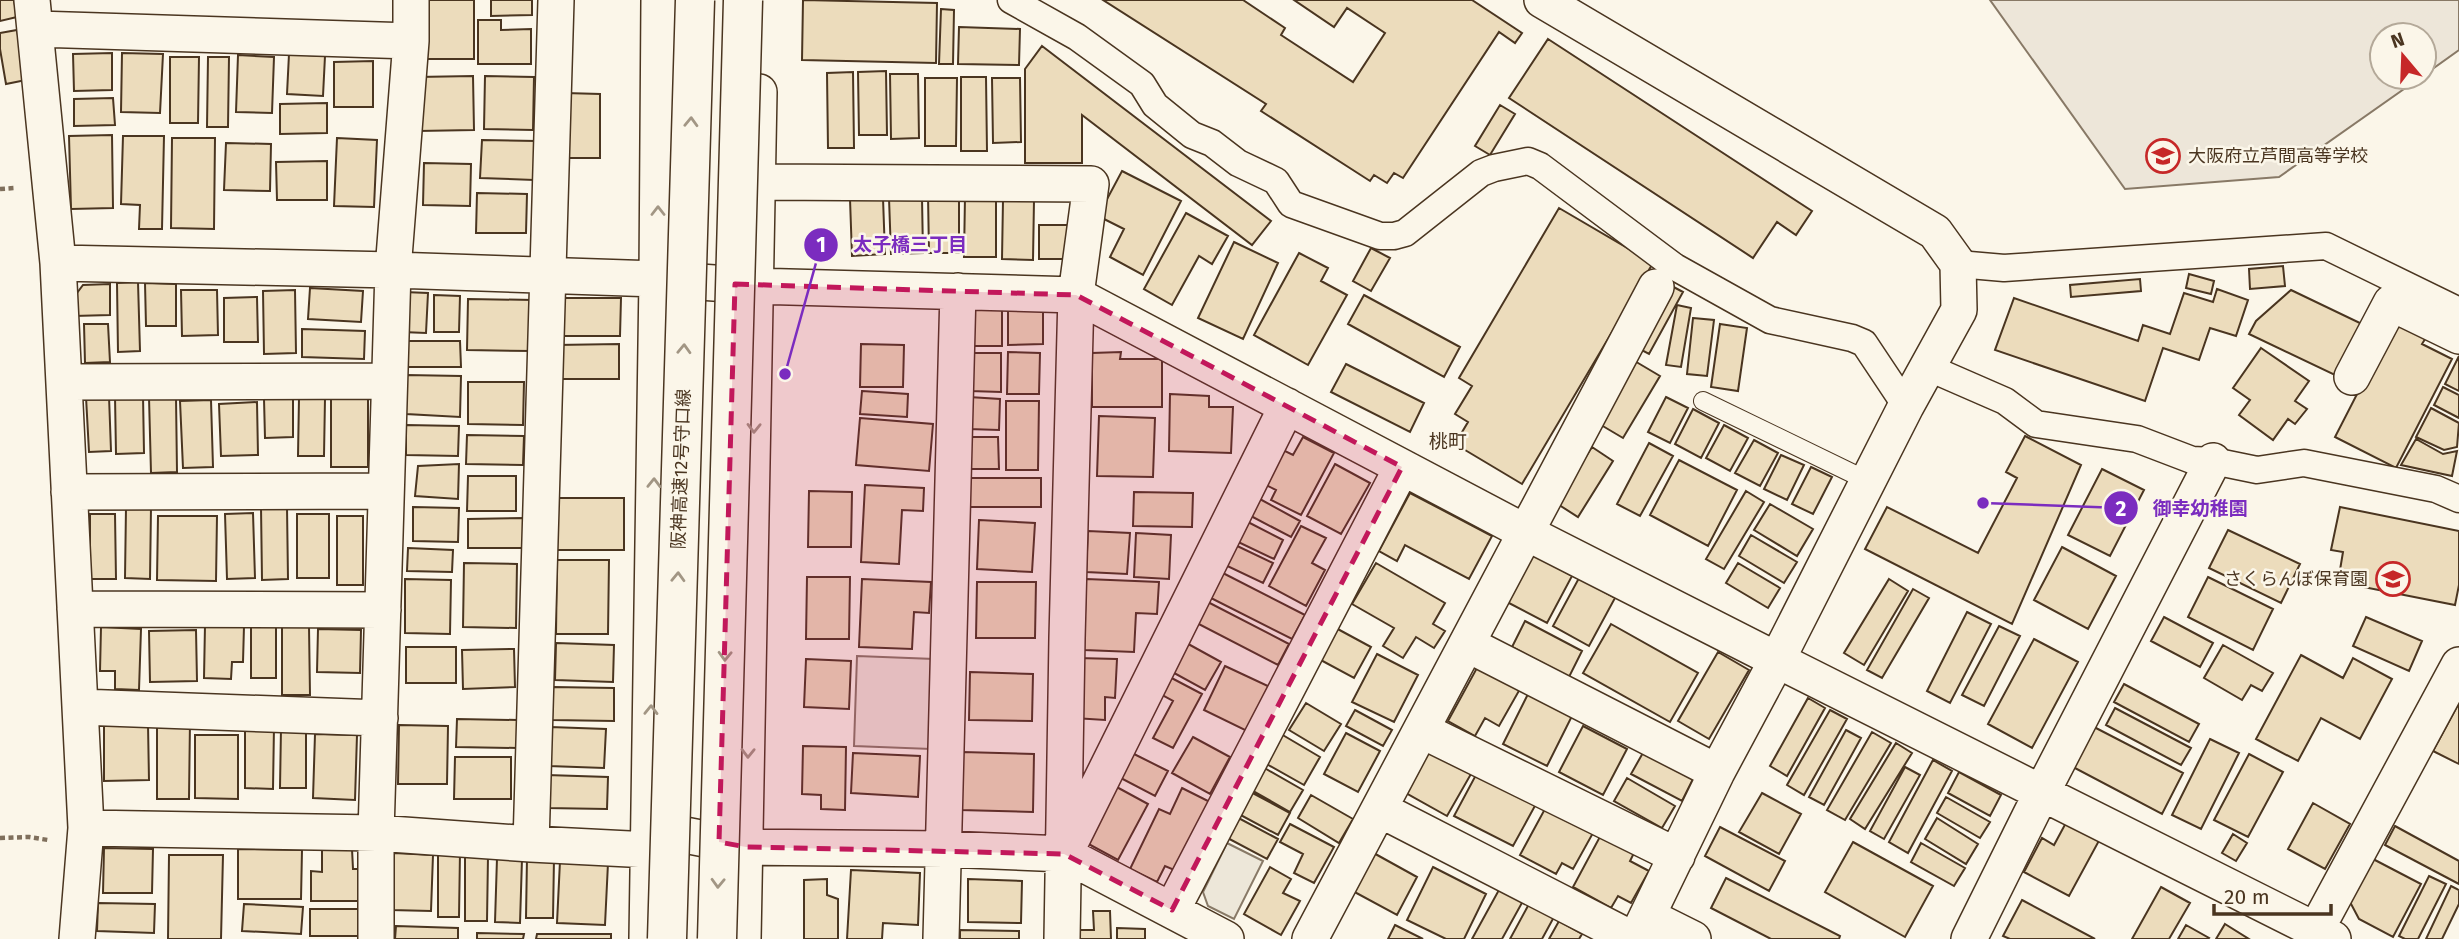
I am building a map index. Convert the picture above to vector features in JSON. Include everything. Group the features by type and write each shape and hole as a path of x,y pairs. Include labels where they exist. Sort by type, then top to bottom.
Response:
{"highway":[{"name":"阪神高速12号守口線","path":"667,939 695,0"},
{"path":"717,939 743,0"}],"street":[{"path":"376,939 376,833 393,270 411,41 411,0"},
{"path":"531,844 556,0"},
{"path":"647,939 659,0"},
{"path":"743,939 761,0"},
{"path":"1011,0 1077,37 1142,84 1155,105 1192,135 1212,143 1238,163 1276,181 1292,204 1380,236 1394,236 1405,233 1481,173 1528,161 1540,166 1675,267 1770,320 1864,343 1906,406"},
{"path":"1542,0 1935,232 1958,264 1959,310 1906,406 1638,931"},
{"path":"77,939 86,828 58,263 34,15 411,41"},
{"path":"758,182 1091,184 1076,295 1062,939"},
{"path":"1958,264 2004,268 2326,246 2459,311"},
{"path":"58,263 393,270 657,279 757,286 1076,295 1525,532 2320,936 2459,665"},
{"path":"1310,939 1656,287"},
{"path":"940,939 958,291"},
{"path":"2352,377 2392,303 2459,336"},
{"path":"1927,367 2005,401 2036,424 2137,439 2192,460 2213,461 2257,470 2304,463 2437,489 2459,499"},
{"path":"64,382 389,382"},
{"path":"1064,854 1287,406"},
{"path":"1969,939 2213,461"},
{"path":"1172,910 1402,467"},
{"path":"69,492 386,491"},
{"path":"75,609 383,610"},
{"path":"1467,644 1717,772"},
{"path":"80,707 380,718"},
{"path":"1421,730 1676,856"},
{"path":"1379,809 1638,931 1693,939"},
{"path":"86,828 376,833 531,844 649,839 746,847 944,849 1064,854 1226,939"}],"lane":[{"path":"1703,401 1868,481"}],"path":[{"path":"0,838 29,837 51,841"}],"highlighted area":[{"path":"735,284 1076,295 1402,467 1172,910 1064,854 746,847 719,842"}],"shaded area":[{"path":"1990,0 2459,0 2459,50 2438,65 2438,21 2368,21 2368,91 2401,91 2279,177 2125,189"},
{"path":"857,656 934,659 931,749 854,746"},
{"path":"1227,843 1263,861 1234,919 1208,906 1203,892"}],"building":[{"path":"0,0 14,0 17,17 0,21"},
{"path":"420,0 474,0 474,59 420,59"},
{"path":"491,0 532,0 532,15 491,16"},
{"path":"803,0 937,3 936,63 802,60"},
{"path":"1103,0 1243,0 1285,28 1281,35 1353,82 1385,33 1347,8 1334,27 1294,0 1472,0 1522,33 1515,43 1499,32 1403,178 1394,173 1387,183 1374,175 1370,181 1261,111 1266,104"},
{"path":"941,9 954,10 953,64 939,64"},
{"path":"478,20 501,20 501,30 531,29 531,64 478,64"},
{"path":"959,27 1020,29 1019,65 958,64"},
{"path":"17,30 26,80 6,84 0,33"},
{"path":"1548,39 1812,211 1796,235 1777,222 1753,258 1509,98"},
{"path":"1042,46 1271,221 1252,245 1082,115 1082,163 1025,163 1025,69"},
{"path":"112,53 112,90 74,91 73,54"},
{"path":"122,53 163,54 160,113 121,112"},
{"path":"289,54 325,56 323,96 287,94"},
{"path":"238,55 274,57 272,113 236,112"},
{"path":"170,57 199,57 198,123 170,123"},
{"path":"208,57 229,57 228,127 207,127"},
{"path":"373,61 373,107 334,107 334,62"},
{"path":"886,71 887,135 859,135 858,72"},
{"path":"853,72 854,148 828,148 827,73"},
{"path":"890,74 918,74 919,138 891,139"},
{"path":"473,76 474,130 418,131 417,77"},
{"path":"485,76 534,77 533,130 484,129"},
{"path":"961,77 986,77 987,151 961,151"},
{"path":"925,78 957,78 956,146 925,146"},
{"path":"992,78 1020,78 1021,142 993,143"},
{"path":"565,93 600,94 600,158 566,158"},
{"path":"113,98 115,125 74,126 74,99"},
{"path":"327,103 327,133 280,134 280,104"},
{"path":"1500,105 1515,114 1490,155 1475,146"},
{"path":"112,135 113,208 71,209 69,136"},
{"path":"123,136 164,136 162,229 139,229 140,205 121,204"},
{"path":"172,138 215,138 214,229 171,228"},
{"path":"337,138 377,140 374,207 334,206"},
{"path":"482,140 536,141 534,180 480,178"},
{"path":"226,143 271,144 270,191 224,190"},
{"path":"327,161 327,200 277,200 276,162"},
{"path":"424,163 471,164 470,206 423,205"},
{"path":"1122,171 1181,201 1143,275 1110,257 1124,229 1098,216"},
{"path":"477,193 527,194 526,233 476,233"},
{"path":"928,195 959,195 959,253 929,253"},
{"path":"996,195 996,257 964,257 965,196"},
{"path":"883,198 885,254 852,256 850,199"},
{"path":"889,198 922,198 923,253 891,254"},
{"path":"1003,200 1034,200 1033,260 1002,259"},
{"path":"1559,208 1653,263 1522,484 1455,444 1468,422 1455,414 1472,386 1459,378"},
{"path":"1186,213 1228,236 1212,264 1199,256 1172,305 1144,289"},
{"path":"1039,225 1068,225 1068,259 1039,259"},
{"path":"1234,242 1278,263 1243,339 1198,318"},
{"path":"1371,248 1390,258 1371,291 1353,281"},
{"path":"1299,253 1328,268 1321,281 1347,295 1308,365 1254,335"},
{"path":"2283,266 2285,286 2250,289 2249,269"},
{"path":"2189,274 2214,281 2211,294 2186,288"},
{"path":"2140,279 2141,291 2071,297 2070,285"},
{"path":"138,282 140,351 118,352 117,283"},
{"path":"145,283 176,284 176,326 146,326"},
{"path":"110,284 110,315 74,316 74,297 83,285"},
{"path":"1668,284 1683,292 1649,354 1634,346"},
{"path":"310,288 363,291 361,322 308,319"},
{"path":"2217,289 2248,300 2236,336 2210,328 2199,360 2163,348 2145,401 1995,350 2014,298 2138,341 2143,325 2170,334 2184,293 2213,302"},
{"path":"181,290 217,290 218,335 182,336"},
{"path":"295,290 296,353 264,354 263,291"},
{"path":"2291,290 2362,324 2337,376 2249,334 2256,321"},
{"path":"404,292 428,293 426,333 402,332"},
{"path":"434,295 460,296 459,332 434,332"},
{"path":"1364,295 1460,347 1444,377 1348,324"},
{"path":"257,297 258,342 224,342 224,298"},
{"path":"559,298 621,298 620,336 559,336"},
{"path":"468,299 533,300 532,351 467,350"},
{"path":"1677,305 1691,308 1681,367 1666,365"},
{"path":"972,306 1002,306 1002,346 972,346"},
{"path":"1008,307 1043,307 1043,344 1008,345"},
{"path":"1693,318 1714,320 1707,376 1687,374"},
{"path":"2395,320 2427,336 2422,344 2452,359 2396,468 2335,437"},
{"path":"84,324 108,324 110,362 85,363"},
{"path":"1720,324 1747,328 1738,391 1711,387"},
{"path":"302,329 365,331 364,359 302,357"},
{"path":"406,341 460,341 461,367 406,367"},
{"path":"619,344 619,379 556,379 556,345"},
{"path":"861,344 904,345 903,387 860,387"},
{"path":"2261,348 2309,381 2295,401 2307,409 2295,424 2288,419 2273,440 2239,415 2250,400 2233,388"},
{"path":"1008,352 1040,353 1039,394 1007,394"},
{"path":"1121,352 1120,359 1162,359 1162,407 1092,407 1092,353"},
{"path":"969,353 1001,353 1001,392 970,391"},
{"path":"2459,356 2459,391 2445,384"},
{"path":"1633,360 1660,376 1623,438 1596,422"},
{"path":"1346,364 1424,403 1410,432 1331,392"},
{"path":"406,375 461,376 460,417 406,414"},
{"path":"468,382 524,382 523,425 468,424"},
{"path":"2443,387 2459,395 2459,418 2434,405"},
{"path":"862,391 908,394 907,417 860,414"},
{"path":"1170,394 1209,396 1209,407 1233,407 1231,453 1169,451"},
{"path":"143,395 144,453 116,454 115,396"},
{"path":"109,396 111,451 89,452 86,397"},
{"path":"149,397 176,397 177,472 151,473"},
{"path":"969,397 1000,399 999,430 968,429"},
{"path":"1666,397 1688,408 1670,443 1648,432"},
{"path":"293,398 293,437 265,438 264,399"},
{"path":"299,398 325,398 324,456 298,456"},
{"path":"368,398 368,467 331,467 331,399"},
{"path":"211,400 213,467 183,468 180,401"},
{"path":"1006,401 1039,401 1038,470 1006,470"},
{"path":"257,402 258,455 221,456 219,404"},
{"path":"2431,408 2459,423 2457,447 2444,450 2416,437"},
{"path":"1693,409 1719,423 1701,458 1675,444"},
{"path":"1099,416 1155,418 1153,477 1097,476"},
{"path":"860,418 933,424 929,471 856,465"},
{"path":"406,425 459,426 458,456 406,455"},
{"path":"1724,425 1748,438 1730,471 1706,458"},
{"path":"467,435 524,436 523,465 466,464"},
{"path":"2025,436 2081,465 2012,624 1865,549 1887,507 1978,553 2017,478 2006,472"},
{"path":"970,437 998,437 999,469 971,469"},
{"path":"1303,437 1334,453 1301,515 1271,500 1276,490 1264,484 1283,450 1293,455"},
{"path":"2416,439 2443,454 2457,451 2452,476 2401,465"},
{"path":"1754,440 1778,453 1760,486 1735,473"},
{"path":"1649,443 1673,456 1640,516 1617,504"},
{"path":"1592,447 1613,461 1578,517 1556,503"},
{"path":"1781,455 1804,465 1787,500 1764,489"},
{"path":"1679,460 1737,490 1708,546 1650,515"},
{"path":"459,464 458,499 415,496 418,466"},
{"path":"1335,464 1370,483 1341,534 1307,516"},
{"path":"1811,467 1832,477 1813,514 1792,504"},
{"path":"2102,469 2144,490 2110,556 2068,535"},
{"path":"468,476 516,476 516,511 467,511"},
{"path":"966,478 1041,478 1041,507 966,507"},
{"path":"865,485 924,488 923,511 902,510 899,564 861,562"},
{"path":"809,491 852,492 851,547 808,547"},
{"path":"1746,491 1764,502 1724,569 1706,559"},
{"path":"1134,492 1193,493 1192,527 1133,526"},
{"path":"1410,493 1492,536 1469,579 1405,545 1397,561 1379,551"},
{"path":"551,498 624,498 624,550 551,550"},
{"path":"1258,498 1300,521 1291,537 1249,515"},
{"path":"1770,504 1813,529 1797,556 1754,530"},
{"path":"126,507 151,507 150,579 125,578"},
{"path":"261,507 287,507 288,579 262,580"},
{"path":"413,507 459,508 458,542 413,541"},
{"path":"2340,507 2459,531 2459,585 2455,605 2338,582 2343,552 2331,550"},
{"path":"253,513 255,578 227,579 225,514"},
{"path":"90,514 115,514 116,579 90,579"},
{"path":"297,514 329,514 329,578 297,578"},
{"path":"158,516 217,516 216,581 157,580"},
{"path":"337,516 363,516 363,585 337,585"},
{"path":"523,518 523,548 468,548 468,519"},
{"path":"979,520 1035,523 1032,572 977,569"},
{"path":"1244,520 1283,540 1274,559 1234,540"},
{"path":"1301,526 1326,538 1312,563 1325,570 1306,606 1269,586"},
{"path":"2228,530 2300,564 2281,603 2209,568"},
{"path":"1088,531 1130,533 1127,574 1086,572"},
{"path":"1136,533 1171,535 1169,579 1134,577"},
{"path":"1751,535 1797,562 1784,583 1739,556"},
{"path":"1231,543 1273,563 1263,583 1221,563"},
{"path":"2062,547 2116,576 2088,629 2034,600"},
{"path":"408,548 453,550 452,572 407,571"},
{"path":"1533,554 1572,576 1547,623 1507,602"},
{"path":"557,560 609,560 608,634 556,634"},
{"path":"464,563 517,564 516,628 463,627"},
{"path":"1376,563 1445,603 1433,624 1445,631 1434,648 1416,637 1403,658 1383,646 1394,628 1352,604"},
{"path":"1738,563 1780,588 1768,608 1726,583"},
{"path":"1217,570 1305,615 1292,639 1205,595"},
{"path":"807,577 850,577 849,639 806,639"},
{"path":"2208,577 2273,609 2253,650 2188,617"},
{"path":"1579,578 1615,598 1589,646 1553,626"},
{"path":"405,579 451,580 450,634 405,633"},
{"path":"862,579 931,582 929,613 914,612 912,649 859,647"},
{"path":"1086,579 1159,582 1157,614 1136,613 1134,652 1084,650"},
{"path":"1889,579 1908,591 1864,665 1844,653"},
{"path":"977,582 1036,582 1035,638 976,638"},
{"path":"1913,589 1929,598 1882,678 1867,670"},
{"path":"1202,599 1289,644 1278,665 1191,620"},
{"path":"1967,612 1991,624 1950,703 1927,691"},
{"path":"2164,617 2213,643 2200,667 2151,641"},
{"path":"2366,617 2422,641 2409,671 2353,646"},
{"path":"251,620 276,620 276,678 251,678"},
{"path":"1525,621 1582,651 1569,677 1512,647"},
{"path":"1611,624 1698,673 1670,722 1583,673"},
{"path":"205,625 244,626 243,662 232,662 231,679 204,678"},
{"path":"282,626 309,626 310,695 282,695"},
{"path":"1999,626 2020,636 1984,706 1962,695"},
{"path":"101,627 141,629 139,690 115,689 115,671 100,671"},
{"path":"1334,627 1371,647 1354,678 1317,658"},
{"path":"318,629 361,630 360,673 317,672"},
{"path":"196,630 197,681 150,682 149,631"},
{"path":"2034,639 2078,662 2032,748 1988,724"},
{"path":"1181,640 1221,662 1205,690 1165,668"},
{"path":"556,643 614,645 613,682 555,680"},
{"path":"2223,645 2273,673 2262,691 2251,685 2242,700 2204,678"},
{"path":"406,647 456,647 456,683 406,683"},
{"path":"514,649 515,687 463,689 462,650"},
{"path":"1718,652 1749,670 1709,739 1678,721"},
{"path":"1377,654 1418,675 1394,722 1352,702"},
{"path":"2301,655 2343,678 2353,658 2392,679 2360,739 2321,718 2298,761 2256,739"},
{"path":"1077,658 1117,659 1115,698 1105,697 1105,720 1074,718"},
{"path":"806,659 851,661 849,709 804,707"},
{"path":"1225,666 1270,687 1249,732 1204,710"},
{"path":"1478,666 1520,689 1499,726 1485,718 1475,736 1448,721"},
{"path":"970,672 1033,674 1032,721 969,720"},
{"path":"1164,674 1202,694 1173,748 1153,738 1173,701 1155,691"},
{"path":"2124,684 2199,724 2189,742 2114,702"},
{"path":"553,687 614,688 614,721 552,720"},
{"path":"1528,694 1572,716 1547,766 1503,744"},
{"path":"1808,698 1825,708 1787,776 1770,766"},
{"path":"1306,703 1341,724 1324,751 1289,730"},
{"path":"2459,703 2459,764 2433,751"},
{"path":"2115,708 2191,748 2181,765 2106,725"},
{"path":"1355,710 1392,730 1383,746 1346,726"},
{"path":"1830,710 1847,719 1804,795 1787,785"},
{"path":"457,719 517,720 517,748 456,747"},
{"path":"157,721 190,721 189,799 157,799"},
{"path":"148,724 149,780 104,781 104,725"},
{"path":"399,725 448,726 447,784 398,784"},
{"path":"245,726 274,726 273,789 245,788"},
{"path":"1583,726 1627,749 1603,795 1559,772"},
{"path":"550,727 606,729 604,768 549,766"},
{"path":"2094,727 2183,773 2162,814 2073,767"},
{"path":"281,728 306,728 306,788 280,788"},
{"path":"1846,730 1861,738 1824,805 1809,797"},
{"path":"1872,732 1891,743 1845,820 1827,810"},
{"path":"1346,733 1380,751 1358,792 1324,774"},
{"path":"315,734 357,735 355,800 313,798"},
{"path":"1281,734 1320,757 1304,785 1263,762"},
{"path":"195,735 238,735 238,799 195,798"},
{"path":"1193,737 1230,757 1210,794 1172,773"},
{"path":"2210,739 2239,753 2201,829 2172,815"},
{"path":"1896,743 1912,753 1865,829 1850,819"},
{"path":"803,746 846,747 845,810 821,809 821,795 802,794"},
{"path":"1128,751 1168,771 1155,796 1115,775"},
{"path":"1429,751 1471,774 1447,816 1406,793"},
{"path":"1644,751 1694,777 1682,801 1631,774"},
{"path":"962,752 1034,754 1033,812 960,810"},
{"path":"853,753 920,756 918,797 851,793"},
{"path":"2249,754 2283,772 2248,837 2214,820"},
{"path":"455,757 511,757 511,799 454,799"},
{"path":"1933,760 1952,771 1908,853 1889,842"},
{"path":"1261,766 1303,790 1290,812 1248,788"},
{"path":"1905,767 1920,775 1884,839 1870,831"},
{"path":"1959,772 2001,795 1990,816 1948,793"},
{"path":"1477,773 1536,804 1513,846 1454,816"},
{"path":"547,775 608,777 607,809 546,808"},
{"path":"1627,778 1675,806 1662,828 1614,801"},
{"path":"1113,785 1148,804 1118,860 1083,841"},
{"path":"1182,788 1212,803 1179,872 1165,866 1157,882 1130,869 1159,809 1170,814"},
{"path":"1247,790 1290,813 1278,835 1235,812"},
{"path":"1762,793 1801,814 1779,854 1739,832"},
{"path":"1311,795 1353,819 1339,843 1298,818"},
{"path":"1946,797 1990,822 1980,838 1937,813"},
{"path":"2313,803 2350,824 2325,869 2288,849"},
{"path":"1546,807 1593,833 1573,869 1562,863 1556,874 1520,855"},
{"path":"1231,814 1278,839 1267,859 1220,834"},
{"path":"1937,818 1978,844 1966,864 1925,839"},
{"path":"2068,819 2101,837 2069,896 2024,872 2042,838 2054,845"},
{"path":"1290,824 1334,847 1314,883 1294,873 1303,854 1280,842"},
{"path":"2395,826 2459,861 2459,884 2385,845"},
{"path":"1720,827 1785,861 1769,891 1705,856"},
{"path":"1603,831 1636,849 1630,861 1649,871 1631,903 1618,896 1611,908 1573,887"},
{"path":"2233,834 2247,843 2236,861 2222,853"},
{"path":"1853,842 1933,886 1905,937 1825,892"},
{"path":"1921,843 1965,868 1954,886 1911,862"},
{"path":"104,848 153,849 152,893 103,893"},
{"path":"238,849 302,850 301,899 238,899"},
{"path":"322,849 352,849 353,869 365,869 366,901 311,901 311,871 322,872"},
{"path":"1370,851 1417,877 1397,915 1349,889"},
{"path":"438,852 460,852 459,917 438,917"},
{"path":"394,853 433,855 431,911 391,910"},
{"path":"169,855 223,855 221,939 168,939"},
{"path":"465,856 488,856 487,921 465,921"},
{"path":"527,857 554,858 553,918 526,918"},
{"path":"497,858 522,859 520,923 495,922"},
{"path":"2373,859 2421,884 2393,937 2359,919 2350,902"},
{"path":"560,861 608,863 605,925 557,923"},
{"path":"1270,867 1291,879 1283,893 1300,901 1281,935 1244,914"},
{"path":"1433,867 1486,894 1464,939 1446,939 1407,920"},
{"path":"851,870 920,873 918,925 883,923 882,939 847,939"},
{"path":"2429,876 2446,884 2418,939 2405,939 2399,936"},
{"path":"1726,878 1840,936 1839,939 1771,939 1711,908"},
{"path":"827,879 827,895 838,899 838,939 804,939 804,880"},
{"path":"968,879 1022,881 1021,923 968,922"},
{"path":"2451,886 2459,890 2459,904 2442,939 2426,939"},
{"path":"2161,887 2190,903 2169,939 2132,939"},
{"path":"1500,888 1523,901 1502,939 1472,939"},
{"path":"2022,900 2095,939 2010,939 2003,936"},
{"path":"98,903 155,904 154,933 97,931"},
{"path":"244,904 303,907 301,934 242,931"},
{"path":"1529,904 1554,917 1542,939 1510,939"},
{"path":"310,909 360,909 359,936 310,936"},
{"path":"1093,911 1110,911 1111,939 1072,939 1072,930 1094,930"},
{"path":"1559,921 1582,934 1579,939 1549,939"},
{"path":"2225,924 2249,939 2216,939"},
{"path":"1395,925 1423,939 1388,939"},
{"path":"2186,925 2209,938 2178,939"},
{"path":"396,926 458,928 458,939 395,939"},
{"path":"1117,928 1145,929 1145,939 1117,939"},
{"path":"960,930 1019,931 1019,939 960,939"},
{"path":"477,933 524,934 523,939 477,939"},
{"path":"537,934 611,934 611,939 536,939"}],"place":[{"name":"大阪府立芦間高等学校","path":"2163,156"},
{"name":"太子橋三丁目","path":"785,374"},
{"name":"御幸幼稚園","path":"1983,503"},
{"name":"さくらんぼ保育園","path":"2393,579"}],"district":[{"name":"桃町","path":"1448,441"}]}
